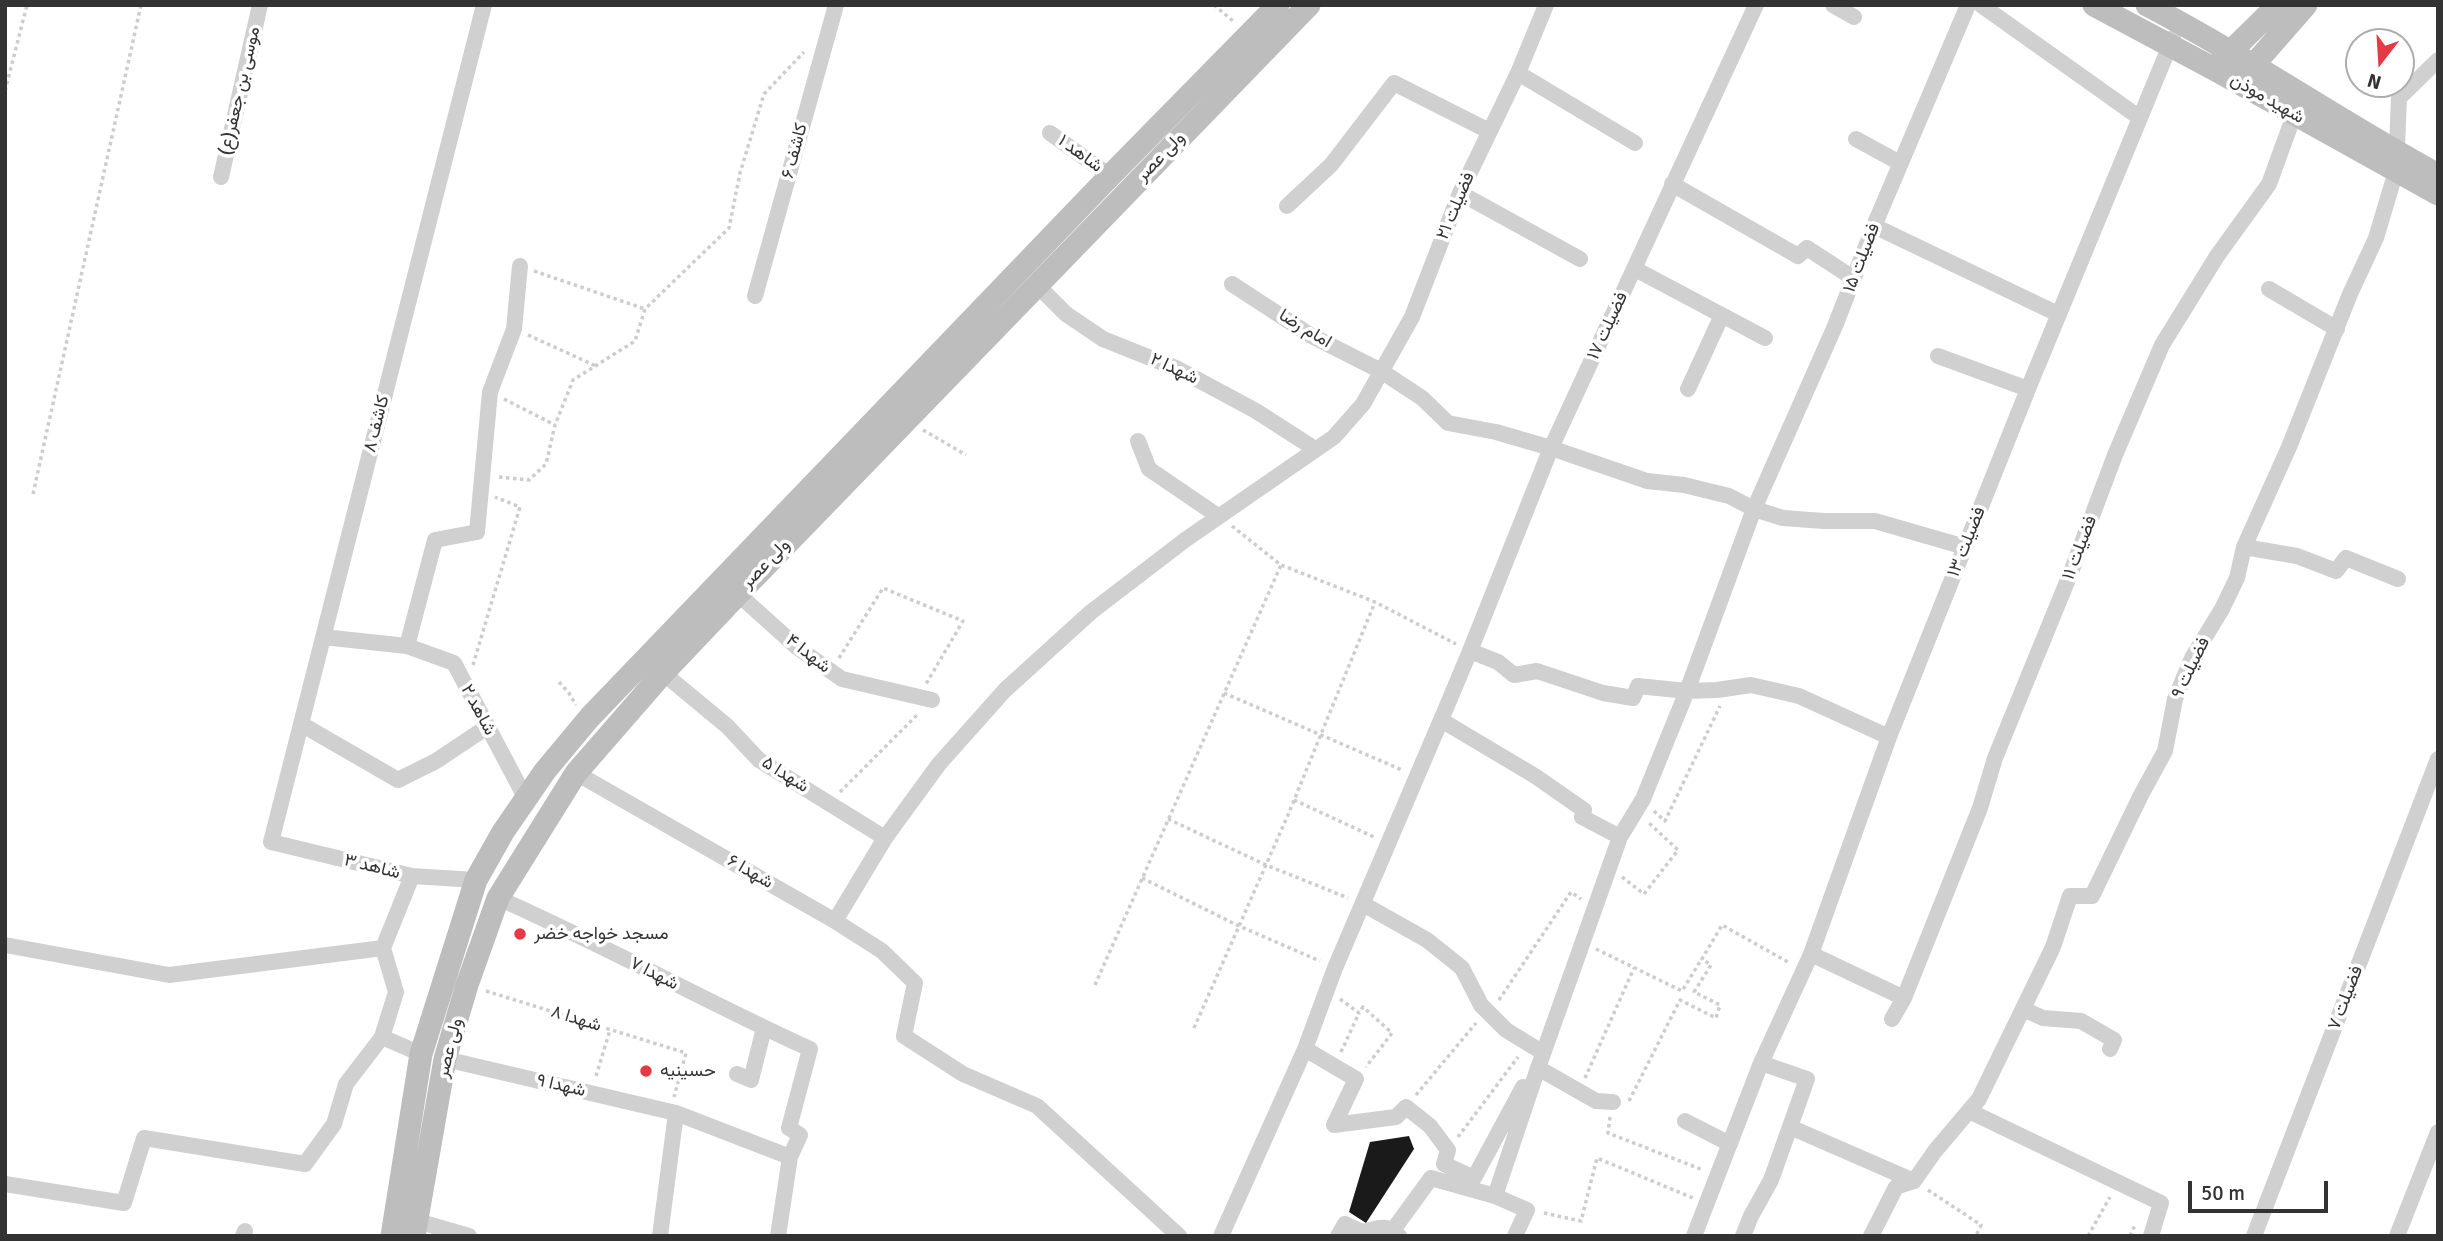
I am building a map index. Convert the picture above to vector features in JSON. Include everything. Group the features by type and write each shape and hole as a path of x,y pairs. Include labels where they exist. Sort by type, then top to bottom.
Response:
{"main road":[{"name":"ولی عصر","path":"404,1227 445,1059 467,985 498,898 576,773 663,673 906,419 1029,277 1110,176 1278,5"},
{"name":"ولی عصر","path":"404,1227 421,1054 476,880 545,771 586,722 1029,277 1309,5"},
{"name":"شهید موذن","path":"2094,5 2238,83 2298,104 2396,161 2438,194"},
{"name":"شهید موذن","path":"2147,5 2253,64 2298,104"},
{"path":"2214,69 2277,5"},
{"path":"2238,83 2306,5"},
{"name":"شهید موذن","path":"2396,161 2438,175"}],"street":[{"name":"موسی بن جعفر(ع)","path":"221,177 260,5"},
{"name":"کاشف ۸","path":"271,842 484,5"},
{"name":"کاشف ۶","path":"755,296 836,5"},
{"name":"فضیلت ۲۱","path":"835,921 885,838 939,764 1005,690 1091,612 1218,516 1334,437 1363,404 1412,317 1460,193 1518,73 1546,5"},
{"name":"فضیلت ۱۷","path":"1221,1236 1305,1049 1335,968 1470,652 1551,448 1756,5"},
{"path":"1833,5 1854,17"},
{"name":"فضیلت ۱۵","path":"1538,1052 1620,837 1639,805 1687,691 1754,509 1835,326 1900,163 1968,5"},
{"path":"1981,5 2140,118"},
{"name":"فضیلت ۱۳","path":"1695,1236 1760,1063 1811,954 1889,737 2028,389 2180,23"},
{"name":"فضیلت ۹","path":"1871,1236 1896,1187 1914,1181 1979,1099 2053,947 2070,896 2092,896 2165,751 2175,699 2192,658 2222,609 2237,578 2244,547 2376,238 2396,161 2399,98 2438,61"},
{"path":"1518,73 1635,144"},
{"path":"1287,206 1331,165 1394,83 1489,131"},
{"name":"فضیلت ۱۱","path":"1892,1019 1904,998 1980,808 1995,758 2071,572 2115,455 2162,345 2217,256 2269,184 2298,104"},
{"name":"شاهد ۱","path":"1050,133 1110,176"},
{"path":"1856,139 1900,163"},
{"path":"1672,184 1798,256 1807,248 1853,278"},
{"path":"1460,193 1580,259"},
{"path":"1874,226 2059,314"},
{"path":"407,646 435,540 477,532 490,392 514,328 520,266"},
{"path":"1635,269 1765,338"},
{"name":"شهدا ۲","path":"1029,277 1066,314 1102,339 1178,369 1256,411 1315,449"},
{"name":"امام رضا","path":"1232,284 1310,335 1381,371 1422,398 1448,423 1496,432 1551,448 1647,481 1684,485 1729,496 1754,509 1783,518 1875,521 1965,547"},
{"path":"2269,289 2337,329"},
{"path":"1688,389 1722,315"},
{"path":"1938,356 2028,389"},
{"path":"1138,441 1149,469 1218,516"},
{"path":"2244,547 2297,556 2336,571 2346,558 2398,579"},
{"name":"شهدا ۴","path":"738,594 797,648 842,679 925,698"},
{"name":"شاهد ۲","path":"323,637 407,646 454,663 526,799"},
{"path":"1470,652 1498,662 1514,674 1537,671 1603,693 1633,698 1638,687 1687,691 1751,685 1787,693 1889,737"},
{"name":"شهدا ۵","path":"663,673 727,726 759,760 885,838"},
{"path":"1441,720 1535,776 1584,810 1582,817 1620,837"},
{"path":"301,724 398,780 436,761 487,727"},
{"name":"فضیلت ۷","path":"2254,1236 2438,759"},
{"name":"شهدا ۶","path":"576,773 835,921 882,951 915,983 904,1036 964,1074 1037,1106 1179,1236"},
{"name":"شاهد ۳","path":"271,842 412,876 476,880"},
{"path":"5,1184 124,1203 144,1138 305,1164 334,1124 346,1084 382,1037 396,992 383,948 412,876"},
{"name":"شهدا ۷","path":"498,898 561,926 810,1049 789,1128 800,1135 790,1157"},
{"path":"1363,904 1427,940 1462,968 1481,1005 1506,1030 1538,1052 1578,1092 1596,1101 1613,1102"},
{"path":"5,945 169,975 383,948"},
{"path":"1811,954 1904,998"},
{"path":"2023,1009 2043,1018 2081,1021 2114,1040 2110,1049"},
{"path":"737,1074 751,1080 764,1028"},
{"path":"382,1037 421,1054"},
{"path":"1305,1049 1356,1079 1334,1125 1396,1117 1406,1107 1430,1126 1448,1150 1444,1164 1474,1178 1538,1052"},
{"path":"1495,1196 1538,1052"},
{"name":"شهدا ۹","path":"445,1059 674,1108 790,1157"},
{"path":"1743,1236 1771,1180 1807,1079 1760,1063"},
{"path":"660,1236 674,1108"},
{"path":"1969,1111 2161,1203 2151,1236"},
{"path":"1685,1121 1730,1144"},
{"path":"1790,1127 1914,1181"},
{"path":"2397,1236 2438,1132"},
{"path":"778,1236 790,1157"},
{"path":"1338,1236 1345,1224 1362,1232 1379,1226 1396,1233 1431,1178 1495,1196 1528,1210 1515,1236"},
{"path":"404,1227 469,1236"}],"path":[{"path":"5,91 27,5"},
{"path":"33,494 141,5"},
{"path":"481,483 529,480 546,464 555,425 573,380 635,341 645,309 729,228 740,173 764,94 830,26"},
{"path":"520,266 645,309"},
{"path":"514,328 596,366"},
{"path":"490,392 555,425"},
{"path":"906,419 966,455"},
{"path":"466,687 520,507 481,483"},
{"path":"1218,516 1281,565 1375,602 1470,652"},
{"path":"1095,985 1281,565"},
{"path":"829,803 925,698 962,621 883,588 831,671"},
{"path":"1194,1028 1294,800 1375,602"},
{"path":"559,682 569,693 586,722"},
{"path":"1224,693 1417,776"},
{"path":"1639,805 1665,821 1724,697"},
{"path":"1294,800 1388,844"},
{"path":"1609,867 1644,894 1678,850 1639,805"},
{"path":"1168,819 1266,865 1363,904"},
{"path":"1142,878 1239,926 1335,968"},
{"path":"1406,1107 1488,1012 1571,891 1594,909"},
{"path":"1582,942 1682,991 1722,925 1802,970"},
{"path":"1701,1180 1705,1170 1608,1133 1613,1102 1629,1101 1680,1000 1716,1018 1720,1004 1694,992 1711,965 1702,959"},
{"path":"1578,1092 1633,968"},
{"name":"شهدا ۸","path":"467,985 686,1053 674,1108"},
{"path":"1327,989 1359,1013"},
{"path":"1334,1066 1363,1007 1392,1033 1356,1079"},
{"path":"594,1080 610,1030"},
{"path":"1448,1150 1538,1052"},
{"path":"1528,1210 1581,1221 1597,1158 1693,1198 1697,1189"},
{"path":"1914,1181 1981,1225 1976,1236"},
{"path":"2088,1236 2111,1195 2121,1201"},
{"path":"2130,1236 2135,1224"}],"building":[{"path":"1409,1136 1414,1149 1366,1223 1349,1212 1370,1142"}],"place":[{"name":"مسجد خواجه خضر","path":"520,934"},
{"name":"حسینیه","path":"646,1071"}]}
